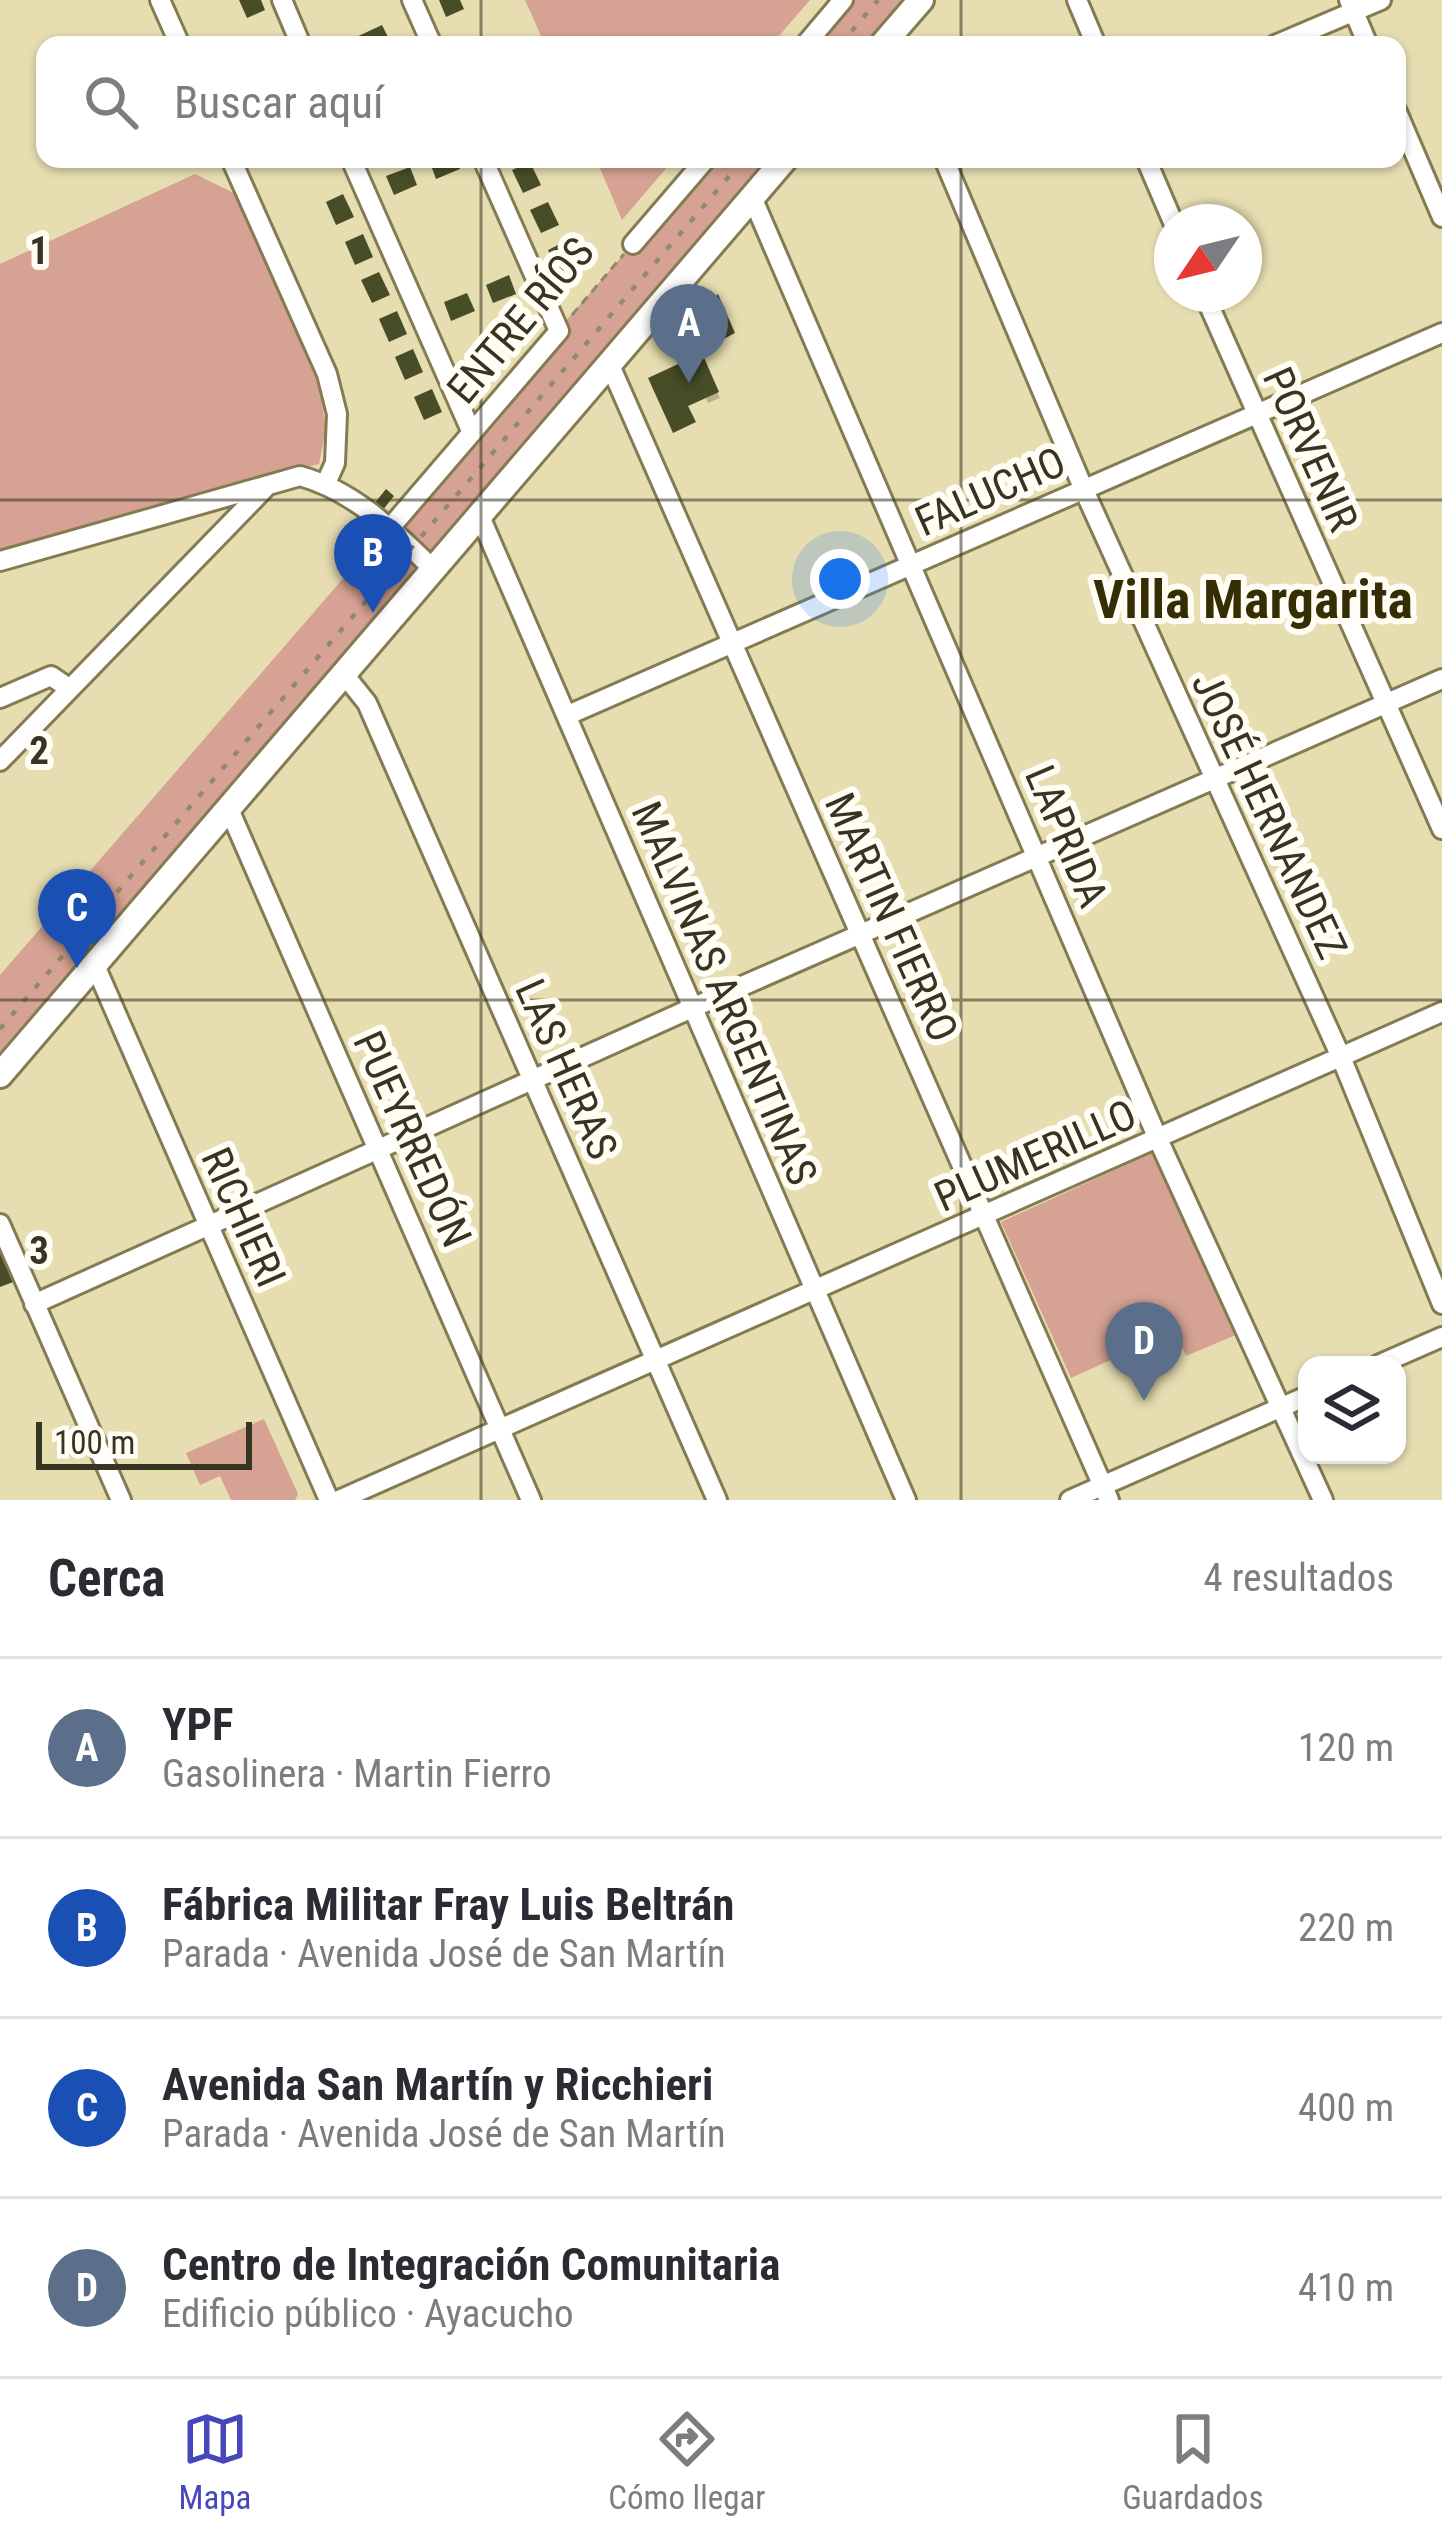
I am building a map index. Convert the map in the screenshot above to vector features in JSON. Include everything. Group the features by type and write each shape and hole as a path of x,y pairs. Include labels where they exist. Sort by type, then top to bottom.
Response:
{"main road":[{"path":"894,36 921,0"},
{"path":"0,1075 776,168"}],"street":[{"path":"160,0 176,36"},
{"path":"282,0 298,36"},
{"path":"412,0 428,36"},
{"path":"813,36 843,0"},
{"path":"1077,0 1092,36"},
{"path":"1293,36 1352,6 1381,0"},
{"path":"1352,6 1365,36"},
{"path":"1406,133 1442,217"},
{"path":"235,168 327,374 337,414 335,463 326,483"},
{"path":"355,168 472,433"},
{"path":"487,168 559,331"},
{"name":"ENTRE RÍOS","path":"633,244 698,168"},
{"name":"JOSÉ HERNANDEZ","path":"948,168 1084,490 1341,1057 1442,1304"},
{"path":"1149,168 1165,204"},
{"name":"LAPRIDA","path":"752,197 1158,1139 1323,1500"},
{"name":"PORVENIR","path":"1212,312 1442,830"},
{"name":"ENTRE RÍOS","path":"390,528 559,331"},
{"name":"FALUCHO","path":"568,715 1442,333"},
{"name":"MARTIN FIERRO","path":"609,363 1106,1493"},
{"path":"0,561 300,476 326,483 358,501 433,568"},
{"path":"0,761 270,484"},
{"name":"MALVINAS ARGENTINAS","path":"479,514 906,1500"},
{"name":"LAS HERAS","path":"343,673 367,703 717,1500"},
{"path":"0,698 51,676 70,689"},
{"path":"34,1304 1442,679"},
{"name":"PUEYRREDÓN","path":"228,807 531,1500"},
{"name":"RICHIERI","path":"94,963 328,1500"},
{"name":"PLUMERILLO","path":"339,1500 1442,1012"},
{"path":"0,1224 121,1500"},
{"path":"1399,1356 1442,1337"},
{"path":"1070,1500 1106,1493 1298,1400"}],"path":[{"name":"ENTRE RÍOS","path":"559,331 633,244"}],"shaded area":[{"path":"525,0 810,0 779,36 541,36"},
{"path":"843,0 921,0 890,36 813,36"},
{"path":"600,168 666,168 622,220"},
{"path":"698,168 777,168 0,1075 0,975"},
{"path":"195,174 240,196 318,375 326,429 319,464 0,549 0,264"},
{"path":"1154,1152 1238,1334 1186,1356 1174,1331 1071,1378 1001,1222"},
{"path":"264,1419 298,1494 295,1500 231,1500 220,1476 200,1485 186,1453"}],"building":[{"path":"239,0 261,0 265,10 247,18"},
{"path":"439,0 460,0 464,9 446,17"},
{"path":"382,25 388,36 358,36"},
{"path":"410,168 417,185 394,195 386,176"},
{"path":"432,168 460,169 436,179"},
{"path":"533,168 541,185 523,193 512,170"},
{"path":"343,194 354,217 336,225 326,202"},
{"path":"548,202 559,225 541,233 530,210"},
{"path":"363,234 373,257 355,265 345,242"},
{"path":"566,241 577,264 559,273 548,250"},
{"path":"379,272 390,295 372,303 361,280"},
{"path":"509,275 516,294 493,303 486,285"},
{"path":"467,293 475,311 451,321 444,302"},
{"path":"718,294 735,333 718,342 702,310"},
{"path":"397,311 407,334 389,342 379,319"},
{"path":"413,349 423,372 405,380 395,357"},
{"path":"702,353 719,392 688,406 696,422 673,433 648,378"},
{"path":"432,389 442,412 424,420 414,397"},
{"path":"386,489 394,496 382,511 374,504"},
{"path":"363,518 370,525 359,539 351,532"},
{"path":"0,1252 13,1282 0,1287"}],"railway":[{"path":"848,36 878,0"},
{"path":"0,1029 736,168"}],"place":[{"name":"YPF","path":"689,383"},
{"name":"Fábrica Militar Fray Luis Beltrán","path":"373,613"},
{"name":"Avenida San Martín y Ricchieri","path":"77,968"},
{"name":"Centro de Integración Comunitaria","path":"1144,1401"}],"district":[{"name":"Villa Margarita","path":"1253,599"}]}
